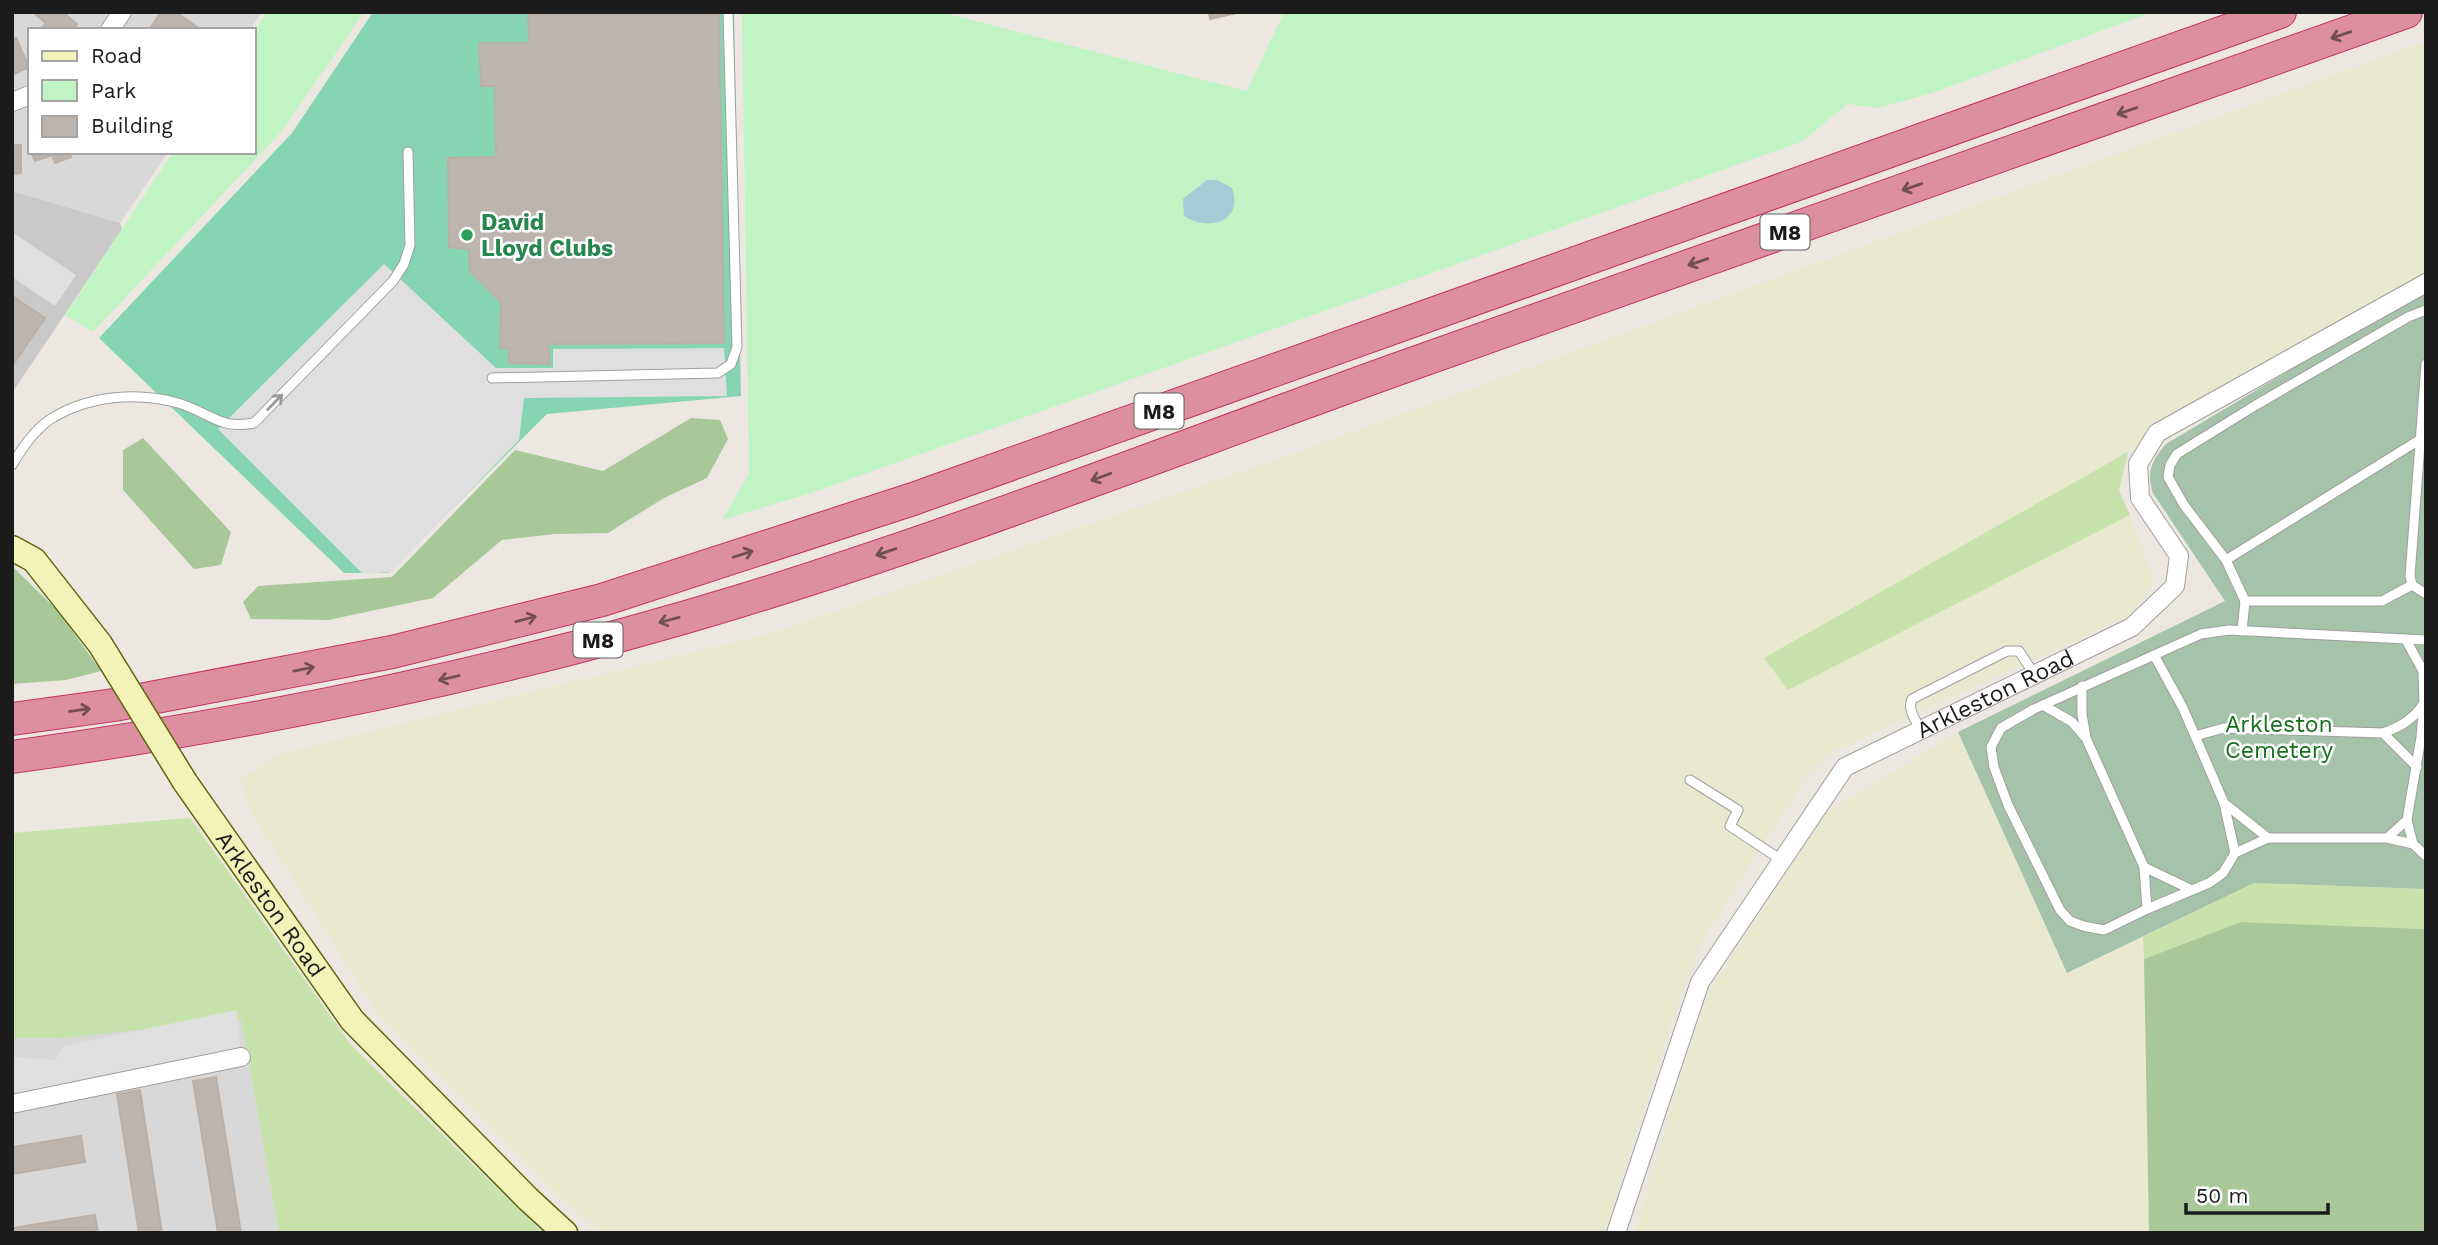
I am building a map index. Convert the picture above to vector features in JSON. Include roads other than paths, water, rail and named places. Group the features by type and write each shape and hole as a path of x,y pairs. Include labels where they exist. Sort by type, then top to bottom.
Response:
{"highway":[{"name":"M8","path":"12,719 139,701 378,655 602,600 913,499 2280,12"},
{"name":"M8","path":"12,757 181,732 388,692 478,671 736,602 993,516 1421,360 2406,12"}],"street":[{"path":"111,28 122,12"},
{"name":"Arkleston Road","path":"1616,1233 1700,982 1844,767 2132,627 2175,586 2179,556 2140,498 2138,464 2157,433 2426,283"},
{"name":"Arkleston Road","path":"12,548 34,560 100,644 185,782 352,1020 528,1199 565,1233"},
{"path":"12,1104 242,1057"}],"lane":[{"path":"492,378 718,373 731,364 737,347 728,12"},
{"path":"12,465 23,446 52,417 112,397 145,397 180,403 216,421 237,426 254,423 393,281 404,264 410,245 408,152"},
{"path":"2242,631 2245,601 2226,560 2184,505 2168,477 2170,465 2177,454 2268,398 2408,317 2426,310"},
{"path":"2426,364 2422,387 2423,438 2410,576 2412,585 2426,594"},
{"path":"2422,387 2426,398"},
{"path":"2226,560 2423,438"},
{"path":"2245,601 2382,601 2412,585"},
{"path":"2426,640 2242,631 2201,634 2043,705 2001,728 1991,747 1994,767 2008,805 2060,910 2070,921 2083,926 2104,930 2209,883 2223,873 2235,853 2268,838 2387,838 2413,844 2426,856"},
{"path":"2406,640 2424,669 2424,703 2417,767 2407,820 2413,844"},
{"path":"1921,730 1911,711 1912,699 2007,651 2019,651 2034,674"},
{"path":"2154,655 2195,736 2224,803 2235,853"},
{"path":"2082,686 2082,714 2086,738 2144,867 2147,909"},
{"path":"2195,736 2224,728 2383,733 2399,728 2418,712 2424,703"},
{"path":"2043,705 2072,722 2086,738"},
{"path":"2383,733 2417,767"},
{"path":"1690,780 1738,810 1730,826 1783,861"},
{"path":"2224,803 2268,838"},
{"path":"2387,838 2407,820"},
{"path":"2144,867 2192,890"}],"water":[{"path":"1207,180 1217,180 1232,188 1233,209 1222,221 1203,223 1184,216 1183,199"}],"place":[{"name":"David Lloyd Clubs","path":"467,235"}],"park label":[{"name":"Arkleston Cemetery","path":"2279,737"}]}
